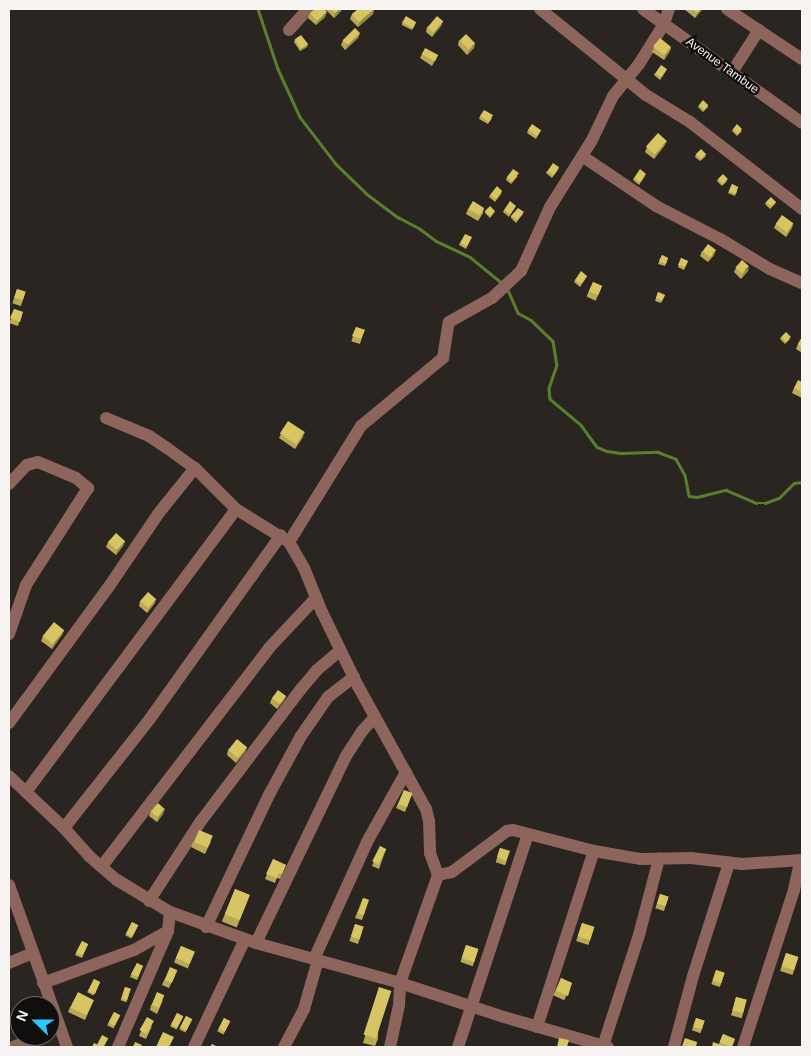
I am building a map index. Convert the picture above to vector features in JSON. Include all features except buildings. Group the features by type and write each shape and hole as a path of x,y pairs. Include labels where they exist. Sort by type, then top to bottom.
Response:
{"street":[{"path":"289,30 308,9"},
{"path":"540,9 646,96 690,122 802,209"},
{"name":"Avenue Tambue","path":"643,9 802,123"},
{"path":"64,828 149,720 285,538 360,426 443,358 449,322 477,308 515,279 526,261 550,207 582,156 613,96 627,79 664,24 670,9"},
{"path":"727,9 802,59"},
{"path":"732,72 759,30"},
{"path":"582,156 656,206 720,239 770,269 802,283"},
{"path":"106,418 149,436 195,468 236,509 285,538 304,568 340,651 426,808 429,821 430,853 438,875 400,983 399,1005 390,1047"},
{"path":"9,484 27,465 38,462 76,478 88,488 26,585 9,634"},
{"path":"9,723 110,586 163,508 195,468"},
{"path":"26,792 236,509"},
{"path":"102,866 269,648 316,598"},
{"path":"149,901 201,821 301,689 317,670 340,651"},
{"path":"206,926 270,793 301,736 328,698 354,677"},
{"path":"194,1047 346,756 362,730 375,718"},
{"path":"284,1047 304,1009 316,960 367,842 406,772"},
{"path":"9,776 64,828 72,839 117,880 170,912 251,941 400,983 537,1027 575,1043 606,1046 659,860"},
{"path":"438,875 452,872 507,832 514,830 594,851 659,860 691,858 729,863 801,860 794,890 743,1047"},
{"path":"458,1047 473,1007 528,834"},
{"path":"537,1027 594,851"},
{"path":"674,1047 693,976 729,863"},
{"path":"9,885 46,996"},
{"path":"118,1047 168,931 170,912"},
{"path":"43,983 134,950 168,931"},
{"path":"9,963 33,953"}],"waterway":[{"path":"258,9 278,69 300,117 336,164 367,194 398,217 419,228 436,241 470,257 502,283"},
{"path":"507,288 518,313 531,320 553,341 557,365 549,388 550,399 581,425 597,447 607,451 622,453 658,452 676,459 685,475 689,496 697,497 726,490 756,503 765,503 779,498 794,483 802,482"}]}
